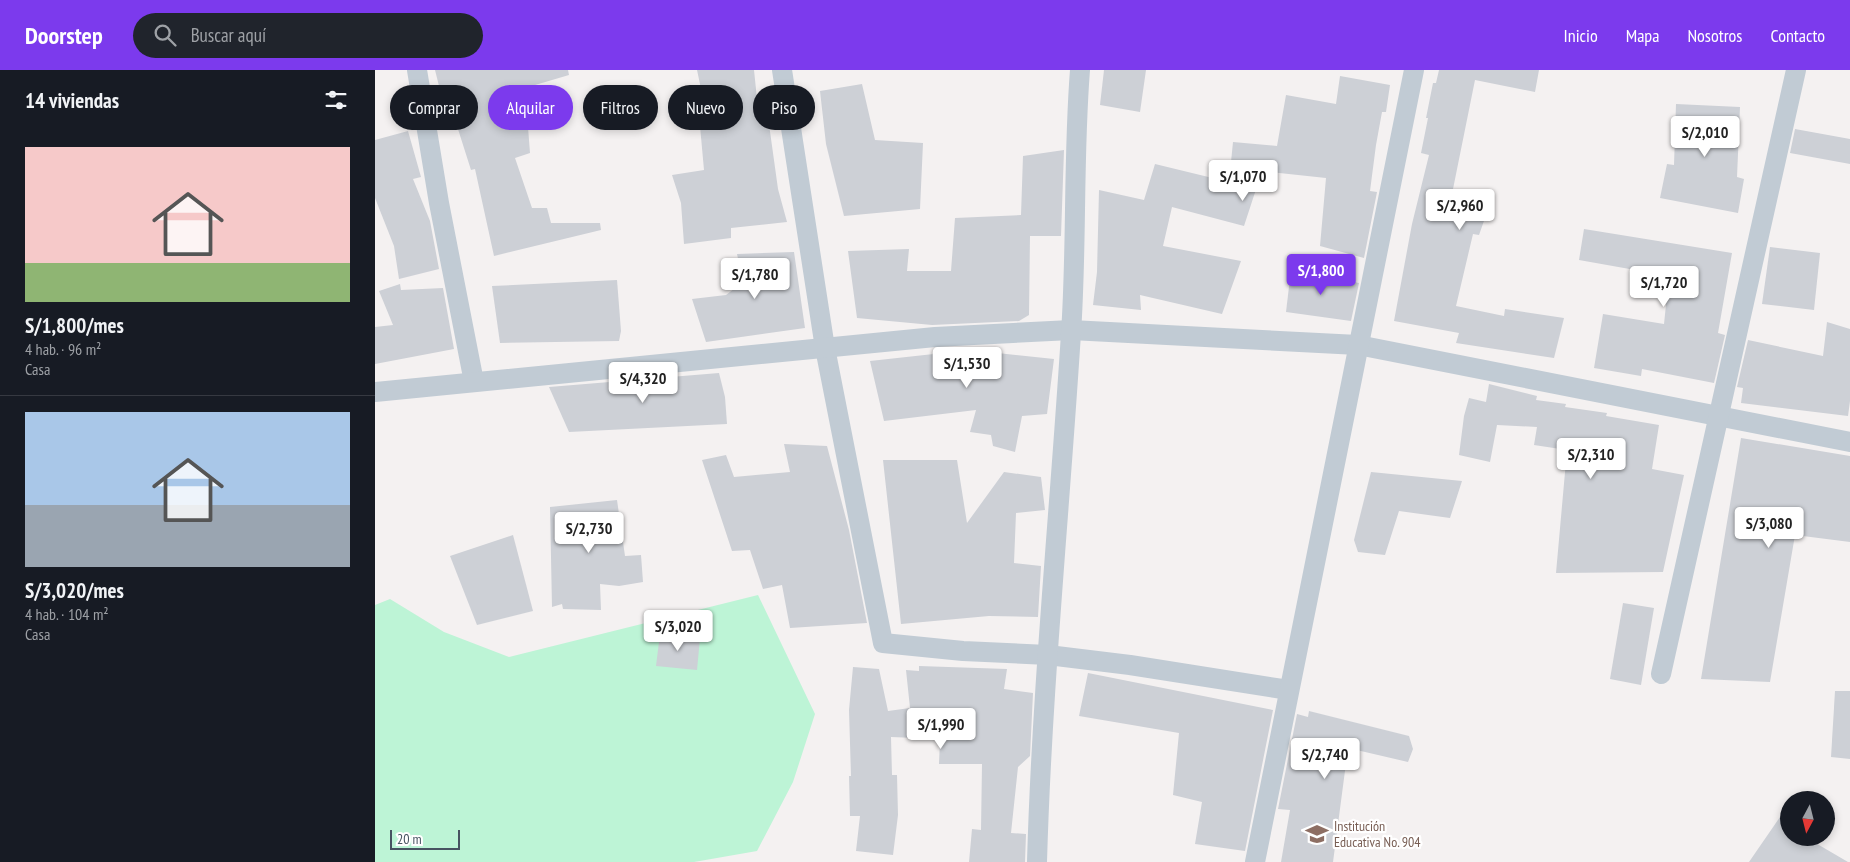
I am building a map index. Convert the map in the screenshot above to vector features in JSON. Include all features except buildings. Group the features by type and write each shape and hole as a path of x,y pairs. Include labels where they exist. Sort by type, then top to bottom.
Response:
{"street":[{"path":"417,70 439,203 474,382"},
{"path":"782,70 825,348 883,643 963,651 1048,655 1130,665 1289,690"},
{"path":"1037,862 1039,781 1071,330 1075,130 1080,70"},
{"path":"1255,862 1414,70"},
{"path":"1661,674 1796,70"},
{"path":"375,392 935,337 1071,330 1358,345 1850,442"}],"green space":[{"path":"758,595 815,714 793,782 757,851 694,862 375,862 375,605 390,599 444,632 509,657"}],"place":[{"name":"Institución Educativa No. 904","path":"1317,834"}]}
